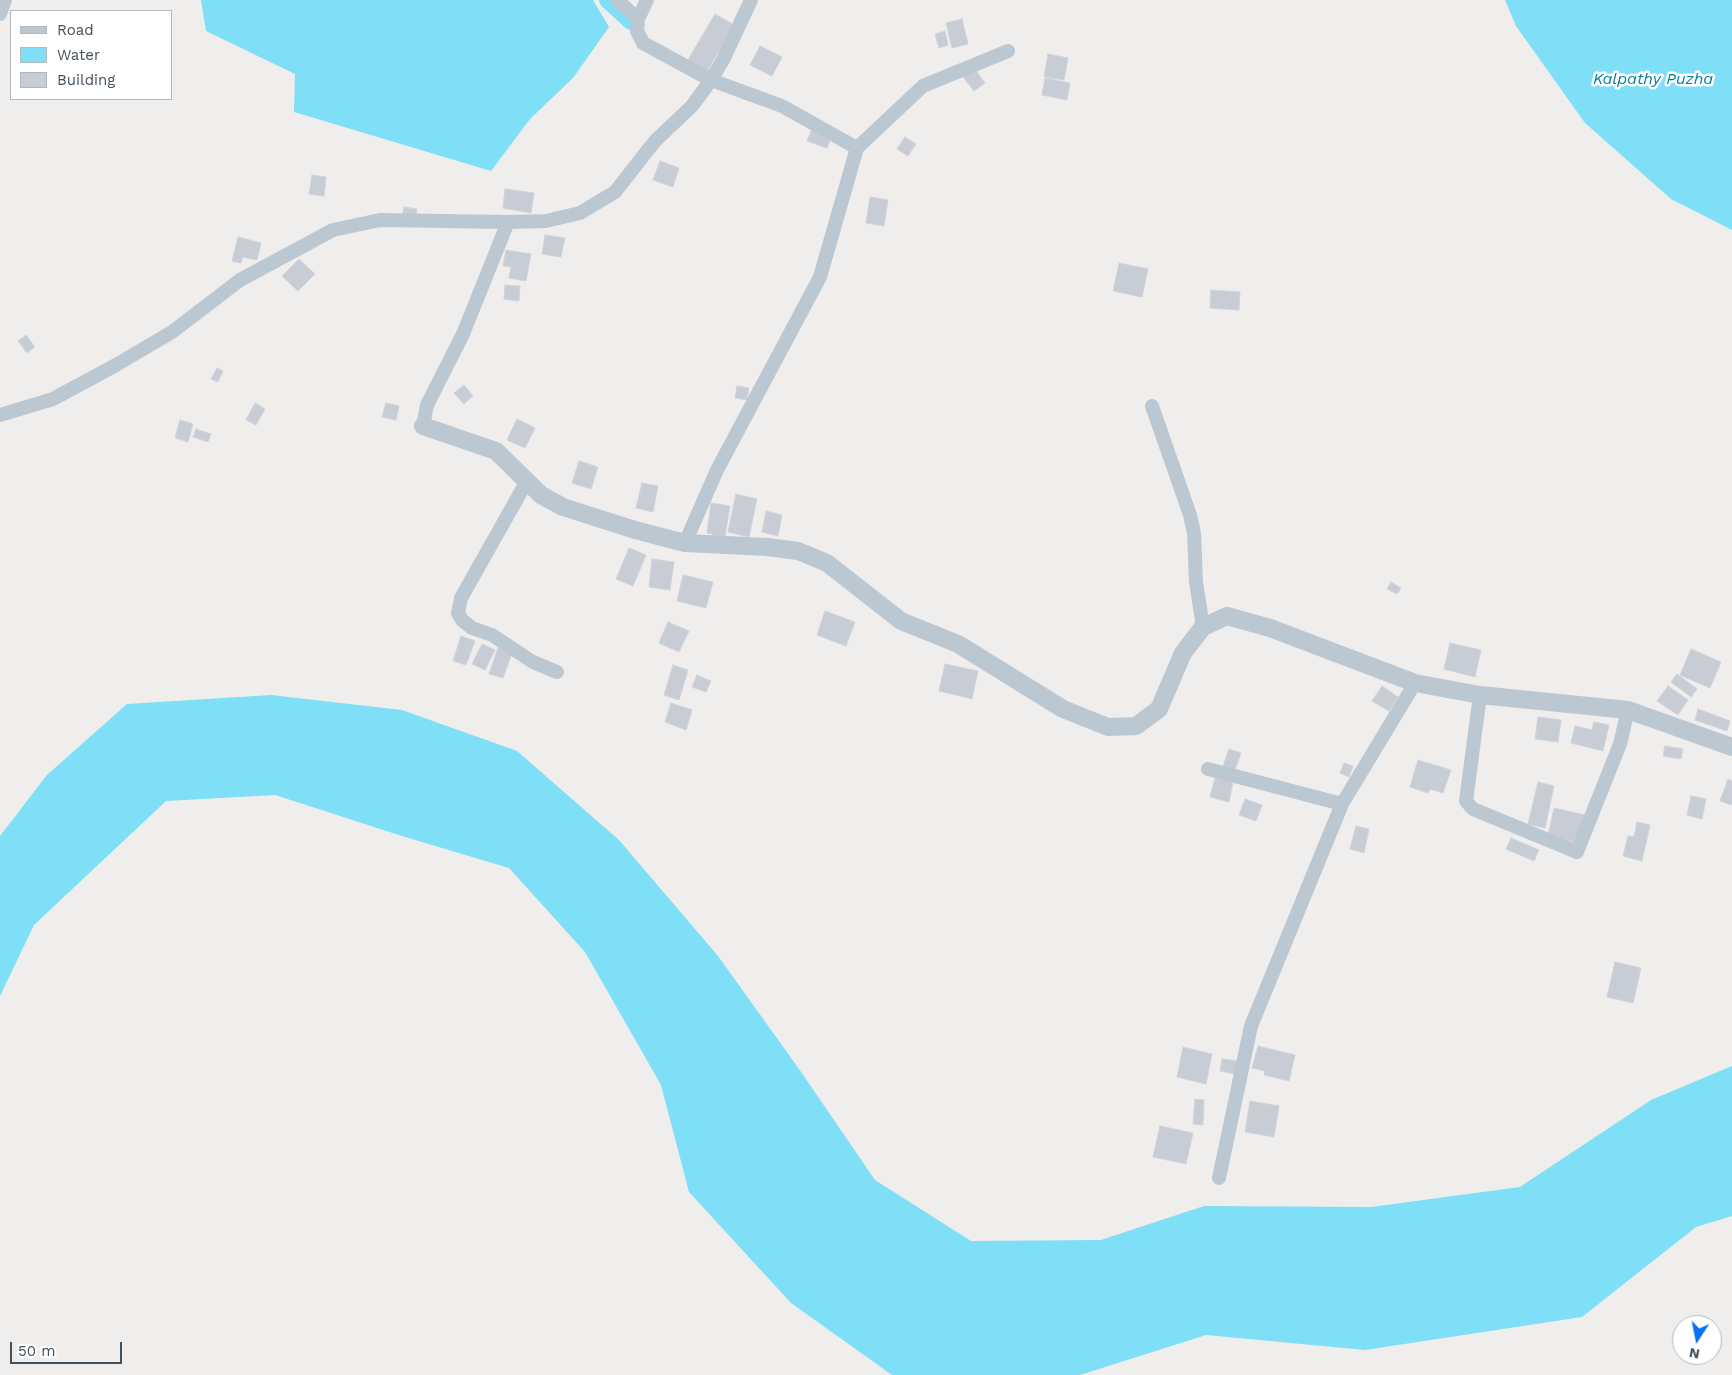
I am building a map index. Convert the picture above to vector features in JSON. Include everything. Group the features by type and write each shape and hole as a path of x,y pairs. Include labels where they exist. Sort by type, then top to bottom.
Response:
{"street":[{"path":"0,14 5,0"},
{"path":"617,0 638,19"},
{"path":"648,0 638,19 637,31 643,43 711,80 782,106 857,148"},
{"path":"0,415 53,399 116,365 172,332 240,280 333,230 380,220 546,221 580,213 615,192 655,141 692,106 711,80 751,0"},
{"path":"685,543 717,470 820,277 857,148 923,86 1008,51"},
{"path":"508,222 463,334 427,405 423,426 496,450 541,495 563,507 635,530 685,543 768,547 798,552 827,563 901,621 958,644 1063,709 1108,727 1136,726 1158,708 1183,653 1203,627 1227,616 1270,628 1415,683 1480,695 1628,710 1732,747"},
{"path":"1152,406 1190,515 1194,533 1196,582 1203,627"},
{"path":"527,481 461,598 458,612 462,620 472,628 492,635 533,662 557,672"},
{"path":"1219,1178 1251,1026 1342,804 1415,683"},
{"path":"1480,695 1466,802 1473,809 1577,852 1620,744 1628,710"},
{"path":"1208,769 1342,804"}],"water":[{"path":"201,0 593,0 609,27 573,78 530,119 491,171 294,112 295,74 206,31"},
{"name":"Kalpathy Puzha","path":"1505,0 1732,0 1732,230 1671,199 1585,123 1516,26"},
{"path":"271,695 402,710 517,751 619,840 718,956 875,1180 971,1241 1101,1240 1204,1206 1371,1207 1520,1187 1651,1100 1732,1066 1732,1216 1696,1227 1582,1317 1365,1350 1206,1335 1080,1375 892,1375 791,1303 689,1192 661,1085 585,952 509,868 275,795 166,801 34,925 0,996 0,836 47,775 127,704"}],"building":[{"path":"715,14 734,25 704,77 685,65"},
{"path":"962,19 968,44 952,48 946,23"},
{"path":"945,31 948,45 939,48 935,34"},
{"path":"760,46 782,57 772,76 750,65"},
{"path":"1048,54 1068,58 1064,80 1044,77"},
{"path":"974,68 985,83 974,91 963,77"},
{"path":"1045,78 1070,83 1067,100 1042,95"},
{"path":"813,127 832,135 827,148 807,141"},
{"path":"905,137 916,144 908,156 897,149"},
{"path":"660,161 679,168 673,187 653,180"},
{"path":"312,175 326,177 324,196 309,194"},
{"path":"505,189 534,193 531,213 503,208"},
{"path":"870,197 888,200 884,226 866,223"},
{"path":"404,207 417,209 415,219 402,216"},
{"path":"545,235 565,238 561,257 542,254"},
{"path":"238,237 261,243 257,260 243,257 241,263 232,261"},
{"path":"506,250 531,254 526,281 509,278 511,267 503,266"},
{"path":"299,259 315,274 298,291 282,276"},
{"path":"1119,263 1148,269 1142,297 1113,291"},
{"path":"505,285 520,286 519,301 504,299"},
{"path":"1211,290 1240,292 1239,310 1210,308"},
{"path":"26,335 35,347 27,353 18,341"},
{"path":"217,368 223,371 218,382 211,379"},
{"path":"464,385 473,396 464,404 454,393"},
{"path":"737,386 749,388 747,400 735,398"},
{"path":"255,403 265,409 256,425 246,420"},
{"path":"386,403 399,406 396,420 382,417"},
{"path":"517,419 535,428 525,448 507,440"},
{"path":"180,420 193,424 188,442 175,438"},
{"path":"196,429 211,434 208,442 193,437"},
{"path":"579,461 598,467 591,489 572,483"},
{"path":"642,483 658,486 653,512 636,508"},
{"path":"736,494 757,499 749,537 728,532"},
{"path":"711,503 730,506 724,542 712,540 713,534 707,533"},
{"path":"766,511 782,515 778,536 762,532"},
{"path":"629,548 646,555 633,586 616,579"},
{"path":"652,559 674,562 670,590 649,587"},
{"path":"683,575 713,582 706,608 677,601"},
{"path":"1391,582 1401,588 1397,594 1387,589"},
{"path":"825,611 855,622 846,646 817,635"},
{"path":"668,622 689,631 679,652 659,643"},
{"path":"461,636 475,641 466,665 453,661"},
{"path":"1450,643 1481,650 1475,677 1444,669"},
{"path":"482,644 495,650 485,670 472,664"},
{"path":"498,648 512,653 503,678 489,674"},
{"path":"1691,649 1721,662 1710,688 1680,675"},
{"path":"945,664 978,671 972,699 939,691"},
{"path":"673,665 688,670 679,700 664,695"},
{"path":"1677,674 1697,689 1691,697 1671,682"},
{"path":"697,675 711,681 706,692 692,687"},
{"path":"1382,686 1398,697 1389,711 1372,701"},
{"path":"1668,686 1688,700 1678,715 1657,701"},
{"path":"671,703 692,710 686,730 665,722"},
{"path":"1698,709 1730,721 1727,731 1695,720"},
{"path":"1538,717 1561,720 1558,742 1535,739"},
{"path":"1594,722 1609,725 1603,751 1571,743 1575,726 1592,730"},
{"path":"1665,746 1683,749 1681,759 1663,756"},
{"path":"1229,749 1241,753 1235,770 1223,766"},
{"path":"1418,760 1451,770 1443,793 1430,789 1428,793 1410,787"},
{"path":"1344,763 1353,766 1349,777 1340,773"},
{"path":"1215,778 1233,782 1229,802 1210,797"},
{"path":"1728,779 1732,781 1732,805 1720,801"},
{"path":"1538,782 1554,786 1545,828 1528,824"},
{"path":"1691,796 1706,799 1702,819 1687,815"},
{"path":"1245,799 1262,805 1256,821 1239,815"},
{"path":"1554,808 1585,815 1578,843 1548,836"},
{"path":"1637,822 1650,825 1642,861 1623,856 1628,836 1634,837"},
{"path":"1356,826 1369,829 1364,853 1350,849"},
{"path":"1511,838 1539,850 1534,861 1506,849"},
{"path":"1615,962 1641,968 1633,1003 1607,997"},
{"path":"1258,1046 1295,1055 1289,1081 1264,1075 1265,1071 1252,1068"},
{"path":"1183,1047 1212,1054 1206,1084 1177,1077"},
{"path":"1222,1059 1237,1061 1235,1074 1220,1071"},
{"path":"1195,1099 1204,1100 1203,1125 1193,1124"},
{"path":"1250,1101 1279,1106 1274,1137 1245,1132"},
{"path":"1160,1126 1193,1133 1186,1164 1153,1157"}],"waterway":[{"path":"607,0 631,22 617,3"}]}
